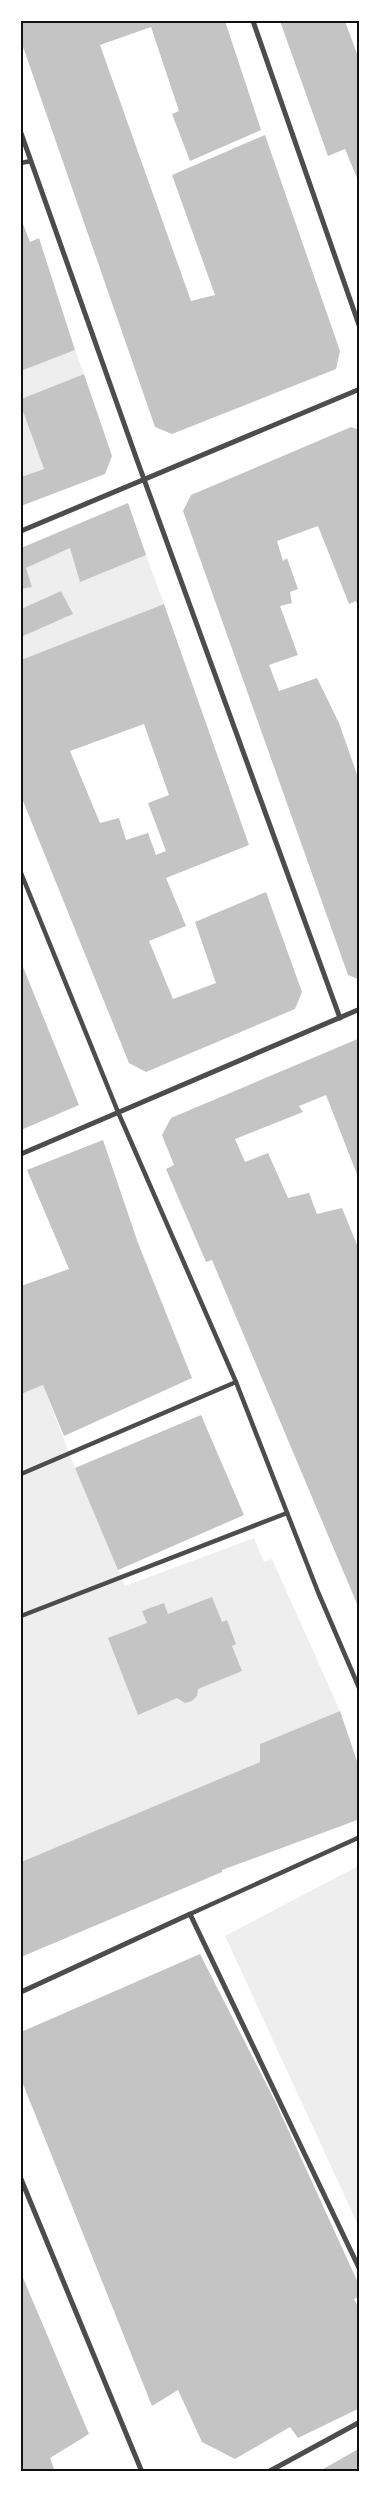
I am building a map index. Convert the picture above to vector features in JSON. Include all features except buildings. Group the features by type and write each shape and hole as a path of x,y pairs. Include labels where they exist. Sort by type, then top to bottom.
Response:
{"street":[{"path":"253,21 360,328"},
{"path":"21,133 144,480 340,1018"},
{"path":"21,163 31,161"},
{"path":"21,532 360,390"},
{"path":"21,873 118,1112 236,1382 360,1690"},
{"path":"21,1154 360,1009"},
{"path":"21,1474 236,1382"},
{"path":"21,1616 288,1513"},
{"path":"21,1992 360,1837"},
{"path":"190,1914 360,2270"},
{"path":"21,2178 142,2472"},
{"path":"268,2472 360,2422"}],"shaded area":[{"path":"75,350 84,374 21,399 21,371"},
{"path":"21,406 44,469 21,477"},
{"path":"70,548 146,555 164,604 21,660 21,637 73,614 61,591 21,609 21,589 26,568"},
{"path":"43,1385 75,1468 125,1586 254,1538 264,1562 272,1559 340,1711 260,1744 260,1762 21,1862 21,1394"},
{"path":"360,1865 360,2227 359,2227 225,1936"}]}
